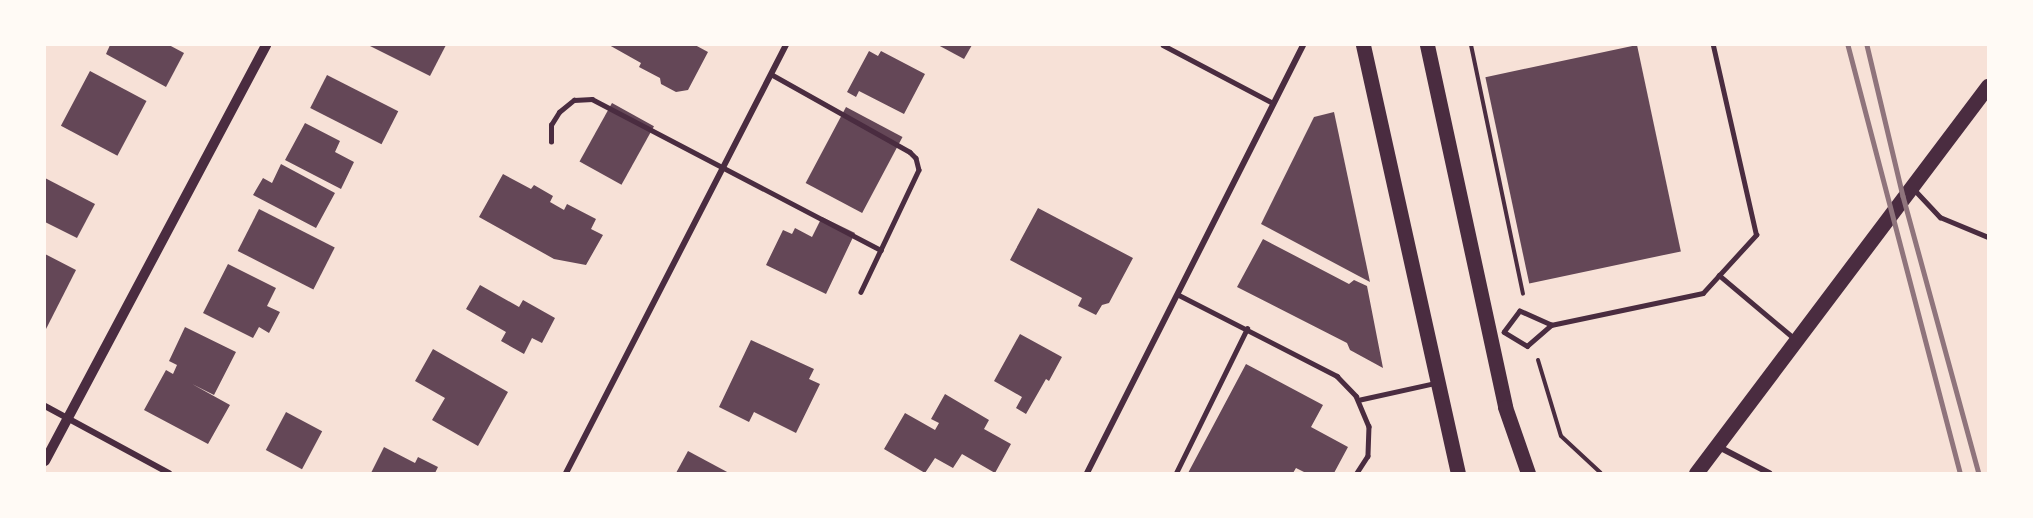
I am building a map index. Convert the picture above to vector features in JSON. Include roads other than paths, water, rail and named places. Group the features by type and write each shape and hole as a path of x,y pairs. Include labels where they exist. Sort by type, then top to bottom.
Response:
{"main road":[{"path":"1364,45 1458,471"},
{"path":"1426,45 1497,333 1504,407 1528,473"},
{"path":"1696,473 1988,86"}],"street":[{"path":"45,461 266,45"},
{"path":"566,473 786,45"},
{"path":"1087,473 1303,45"},
{"path":"45,406 169,473"},
{"path":"1716,446 1769,473"}],"lane":[{"path":"1163,45 1274,103"},
{"path":"1551,325 1520,311 1497,333 1527,346 1551,325 1703,293 1756,235 1713,45"},
{"path":"771,74 910,152 916,158 919,170 861,292"},
{"path":"551,142 551,125 559,112 574,100 592,99 881,250"},
{"path":"1911,186 1940,217 1988,237"},
{"path":"1719,275 1796,339"},
{"path":"1177,294 1337,376 1358,400 1369,426 1368,456 1357,473"},
{"path":"1176,473 1247,329"},
{"path":"1358,400 1438,382"}],"railway":[{"path":"1848,45 1960,473"},
{"path":"1867,45 1903,196 1979,473"}]}
